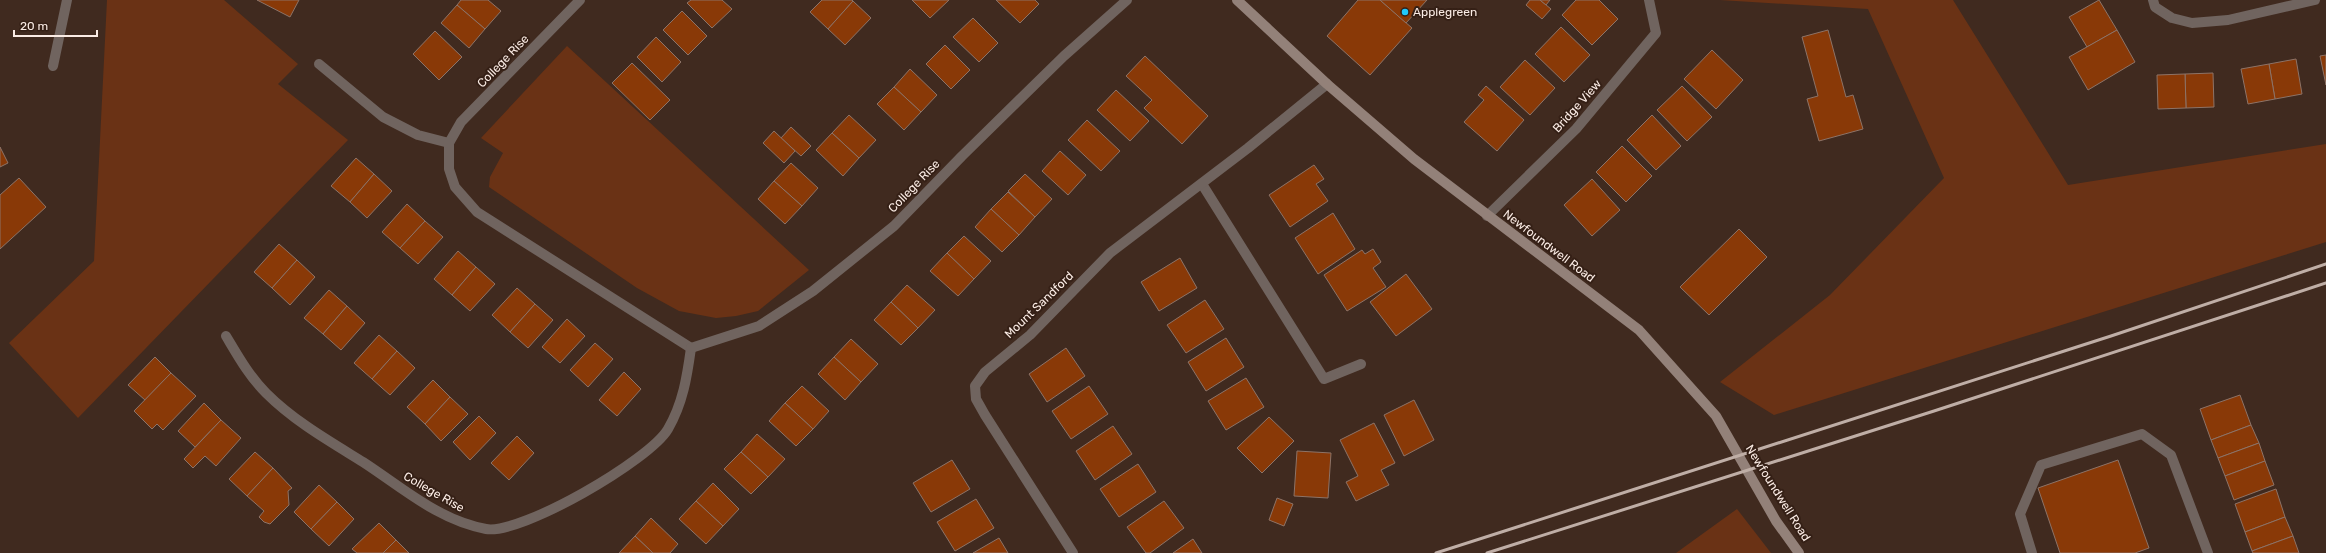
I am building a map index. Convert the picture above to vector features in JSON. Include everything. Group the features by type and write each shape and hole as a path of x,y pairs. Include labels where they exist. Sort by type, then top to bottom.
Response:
{"main road":[{"name":"Newfoundwell Road","path":"1237,0 1328,84 1414,158 1487,216 1639,330 1716,416 1776,521 1799,553"}],"street":[{"path":"53,66 67,0"},
{"name":"College Rise","path":"580,0 461,122 449,143 449,169 455,187 477,212 691,348"},
{"name":"College Rise","path":"691,348 759,326 814,291 894,226 1053,67 1127,0"},
{"name":"Bridge View","path":"1487,216 1576,129 1656,33 1649,0"},
{"path":"2153,0 2155,7 2172,18 2192,23 2228,20 2315,0"},
{"path":"319,64 383,117 418,135 449,143"},
{"name":"Mount Sandford","path":"1072,553 985,415 976,399 975,386 985,372 1030,335 1110,253 1202,184 1328,84"},
{"path":"1202,184 1324,379 1361,364"},
{"name":"College Rise","path":"226,336 244,367 265,392 292,416 414,498 456,522 489,529 524,521 581,494 640,457 667,430 686,388 691,348"},
{"path":"2032,553 2020,514 2041,465 2142,434 2171,455 2208,553"}],"shaded area":[{"path":"107,0 224,0 298,64 278,84 348,140 78,418 9,343 94,261"},
{"path":"1720,0 1953,0 2068,185 2326,144 2326,242 1774,415 1720,382 1830,295 1944,178 1868,9"},
{"path":"567,46 809,270 758,311 736,316 716,318 679,311 637,288 489,187 490,177 503,153 481,138"},
{"path":"1737,509 1771,553 1676,553"}],"building":[{"path":"257,0 299,0 290,17"},
{"path":"461,0 488,0 501,11 485,29 457,5"},
{"path":"691,0 722,0 732,9 712,28 687,3"},
{"path":"822,0 853,1 828,29 810,12"},
{"path":"912,0 949,0 930,18"},
{"path":"996,0 1035,0 1039,4 1020,23"},
{"name":"Applegreen","path":"1358,0 1380,0 1412,28 1370,75 1327,36"},
{"name":"Applegreen","path":"1380,0 1427,0 1406,23"},
{"path":"1530,0 1540,0 1551,9 1542,19 1526,5"},
{"path":"1540,0 1550,0 1546,5"},
{"path":"1576,0 1599,0 1618,19 1592,45 1562,15"},
{"path":"2099,0 2117,30 2087,47 2069,17"},
{"path":"853,1 871,18 845,45 828,29"},
{"path":"457,5 485,29 469,48 441,23"},
{"path":"682,11 707,36 688,55 663,30"},
{"path":"973,18 998,43 979,62 953,37"},
{"path":"1561,27 1590,55 1564,82 1535,54"},
{"path":"1828,30 1846,97 1853,95 1863,129 1819,141 1807,99 1818,96 1802,37"},
{"path":"2117,30 2135,62 2088,90 2069,57"},
{"path":"435,31 462,57 439,80 413,54"},
{"path":"656,37 681,62 662,82 637,57"},
{"path":"945,45 970,70 951,89 926,64"},
{"path":"1712,50 1743,80 1716,109 1684,79"},
{"path":"2326,55 2326,85 2320,56"},
{"path":"1145,56 1208,116 1182,144 1144,108 1152,100 1126,76"},
{"path":"2296,59 2302,94 2275,99 2269,64"},
{"path":"1525,60 1555,88 1530,115 1500,87"},
{"path":"632,63 670,100 650,120 612,83"},
{"path":"2269,64 2275,99 2248,104 2241,69"},
{"path":"910,69 937,95 921,112 894,87"},
{"path":"2213,73 2214,107 2186,108 2185,74"},
{"path":"2185,74 2186,108 2158,109 2157,75"},
{"path":"1486,86 1524,120 1497,151 1464,122 1484,100 1478,95"},
{"path":"1682,86 1712,117 1687,141 1657,110"},
{"path":"894,87 921,112 904,130 877,104"},
{"path":"1116,90 1149,121 1130,141 1097,110"},
{"path":"849,115 876,140 859,158 832,133"},
{"path":"1652,115 1681,146 1656,170 1627,140"},
{"path":"1087,120 1120,151 1101,171 1068,140"},
{"path":"791,127 811,146 801,156 781,138"},
{"path":"774,131 795,151 784,163 763,143"},
{"path":"832,133 859,158 843,176 816,150"},
{"path":"1622,146 1652,176 1626,202 1596,172"},
{"path":"0,147 8,163 0,167"},
{"path":"1060,151 1086,175 1068,195 1042,171"},
{"path":"356,158 374,174 350,202 331,186"},
{"path":"791,163 818,188 802,206 774,181"},
{"path":"1314,165 1324,179 1316,184 1328,201 1290,227 1269,195"},
{"path":"374,174 392,191 367,218 350,202"},
{"path":"1025,174 1052,199 1035,217 1008,191"},
{"path":"19,178 46,207 0,249 0,195"},
{"path":"1592,179 1620,210 1592,236 1564,205"},
{"path":"774,181 802,206 785,224 758,199"},
{"path":"1008,192 1035,217 1019,235 991,209"},
{"path":"407,204 425,221 400,248 382,232"},
{"path":"991,209 1019,235 1002,252 975,227"},
{"path":"1333,213 1355,249 1318,274 1295,238"},
{"path":"425,221 443,237 418,264 400,248"},
{"path":"1739,229 1767,257 1709,315 1680,287"},
{"path":"964,236 991,261 974,279 947,253"},
{"path":"279,244 297,260 272,288 254,272"},
{"path":"1373,249 1381,262 1373,268 1386,287 1347,311 1324,275 1362,250 1365,254"},
{"path":"458,251 476,267 452,295 434,279"},
{"path":"947,253 974,279 958,296 930,271"},
{"path":"1180,258 1197,288 1159,311 1141,282"},
{"path":"297,260 315,277 290,305 272,288"},
{"path":"476,267 495,284 470,311 452,295"},
{"path":"1406,274 1432,309 1396,336 1370,302"},
{"path":"907,285 935,310 918,328 891,302"},
{"path":"517,288 535,304 510,332 492,315"},
{"path":"329,290 347,306 323,334 304,318"},
{"path":"1205,300 1224,329 1186,353 1167,325"},
{"path":"891,302 918,328 901,345 874,320"},
{"path":"535,304 553,320 528,348 510,332"},
{"path":"347,306 365,323 341,350 323,334"},
{"path":"567,319 585,336 560,363 542,347"},
{"path":"379,335 397,351 372,379 354,363"},
{"path":"1226,338 1244,367 1206,391 1188,362"},
{"path":"851,339 878,364 861,382 834,357"},
{"path":"595,343 613,359 588,387 570,370"},
{"path":"1066,348 1085,376 1047,402 1029,374"},
{"path":"397,351 415,368 390,395 372,379"},
{"path":"155,357 171,373 145,400 128,385"},
{"path":"834,357 861,382 845,400 818,374"},
{"path":"624,372 641,389 617,416 599,400"},
{"path":"171,373 196,396 163,430 157,424 152,429 134,411"},
{"path":"1246,378 1264,407 1226,430 1208,401"},
{"path":"433,380 450,397 425,424 407,407"},
{"path":"802,386 829,411 813,429 785,403"},
{"path":"1089,386 1108,414 1071,439 1052,411"},
{"path":"2240,395 2251,425 2211,440 2200,409"},
{"path":"450,397 468,414 441,441 425,424"},
{"path":"1414,400 1434,440 1404,456 1384,415"},
{"path":"204,403 221,420 195,447 178,431"},
{"path":"785,403 813,429 796,446 769,421"},
{"path":"479,416 496,433 470,460 453,442"},
{"path":"1269,417 1294,441 1262,473 1237,448"},
{"path":"221,420 241,438 216,466 205,456 193,468 184,459"},
{"path":"1374,423 1395,463 1381,470 1389,485 1356,501 1346,482 1358,476 1340,440"},
{"path":"2251,425 2259,443 2218,458 2211,440"},
{"path":"1113,426 1132,454 1095,480 1076,451"},
{"path":"757,434 785,459 768,477 741,452"},
{"path":"517,436 534,453 509,480 491,463"},
{"path":"2259,443 2265,461 2225,476 2218,458"},
{"path":"1297,451 1331,453 1328,498 1294,496"},
{"path":"255,452 273,468 247,496 229,479"},
{"path":"741,452 768,477 751,494 724,469"},
{"path":"952,460 970,489 931,512 913,483"},
{"path":"2118,460 2149,548 2135,553 2060,553 2038,488"},
{"path":"2265,461 2274,485 2234,500 2225,476"},
{"path":"1138,464 1156,492 1119,517 1100,489"},
{"path":"273,468 292,488 288,491 289,505 270,524 264,522 259,517 264,511 247,496"},
{"path":"713,483 739,509 723,526 696,501"},
{"path":"319,485 337,502 311,529 294,512"},
{"path":"2276,489 2285,517 2245,532 2235,504"},
{"path":"1277,498 1293,504 1284,526 1269,520"},
{"path":"976,499 994,528 955,551 937,522"},
{"path":"696,501 723,526 706,544 679,519"},
{"path":"1164,501 1184,528 1150,553 1146,553 1127,527"},
{"path":"337,502 354,519 329,546 311,529"},
{"path":"2285,517 2293,536 2252,551 2245,532"},
{"path":"651,518 678,544 670,553 653,553 635,536"},
{"path":"379,523 396,540 383,553 357,553 352,549"},
{"path":"635,536 653,553 619,553"},
{"path":"2293,536 2299,553 2253,553 2252,551"},
{"path":"999,538 1008,553 973,553"},
{"path":"1193,539 1202,553 1173,553"},
{"path":"396,540 409,553 383,553"}],"railway":[{"path":"1436,553 2111,336 2326,264"},
{"path":"1487,553 1934,411 2326,283"}],"place":[{"name":"Applegreen","path":"1405,12"}]}
